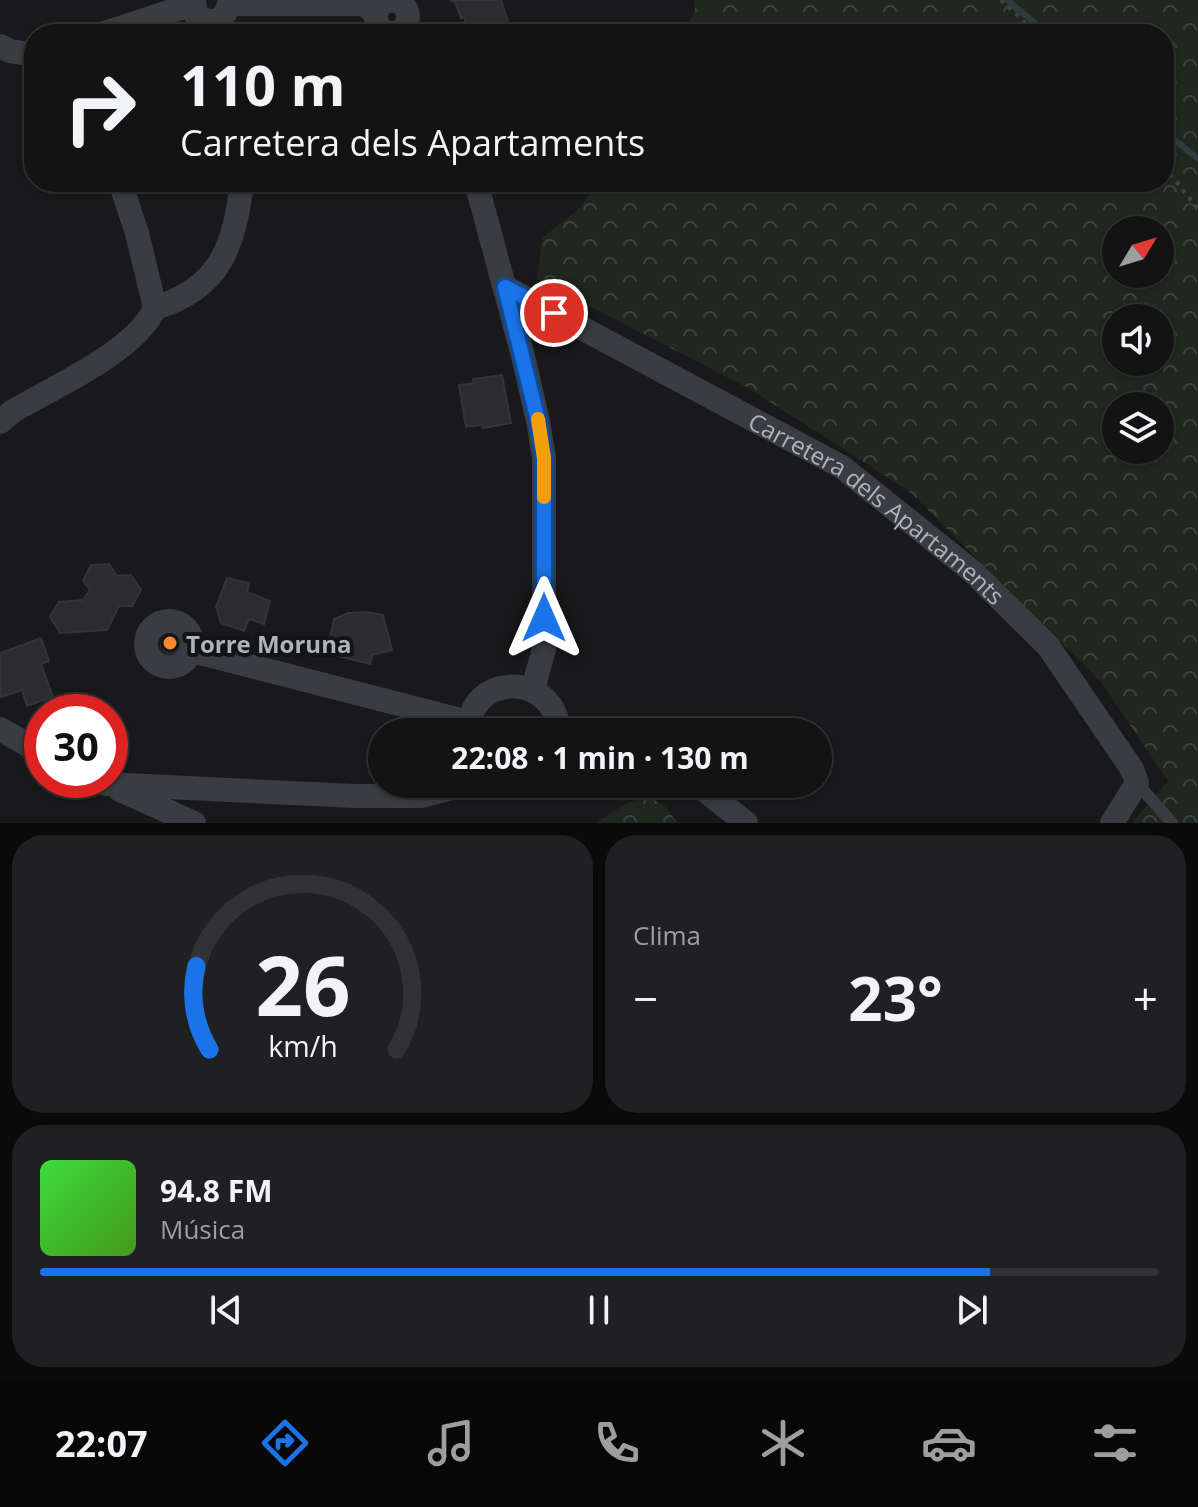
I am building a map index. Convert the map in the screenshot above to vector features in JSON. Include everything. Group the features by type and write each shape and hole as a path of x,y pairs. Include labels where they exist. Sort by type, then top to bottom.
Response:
{"street":[{"path":"130,24 193,2 196,15 206,22 364,4 405,8 408,18 405,24"},
{"path":"0,46 24,53"},
{"path":"0,422 13,411 126,343 148,323 155,308 123,192"},
{"path":"155,308 190,294 206,282 221,262 233,233 240,192"},
{"path":"479,192 538,421 544,458 544,649 533,689"},
{"name":"Carretera dels Apartaments","path":"505,287 842,467 973,572 1048,646 1132,769 1137,783"},
{"path":"192,651 437,718"},
{"path":"473,718 477,703 493,690 513,685 533,689 549,701 559,718"},
{"path":"0,729 24,743"},
{"path":"1112,823 1137,783"},
{"path":"128,784 368,796"},
{"path":"128,794 194,823"},
{"path":"715,798 746,823"}],"lane":[{"path":"1137,783 1172,823"}],"path":[{"path":"1001,0 1026,24"},
{"path":"1174,179 1198,209"}],"green space":[{"path":"694,0 1198,0 1198,823 1132,823 1168,781 1100,681 909,491 748,388 537,279 542,238 580,208 591,192 1174,192 1174,24 688,24 695,10"},
{"path":"651,798 667,808 677,823 596,823 625,804"}],"building":[{"path":"450,0 501,0 508,22 466,24 455,2"},
{"path":"502,375 511,423 483,428 482,425 466,427 459,385 474,383 473,379"},
{"path":"109,564 117,576 131,575 141,590 132,606 119,606 107,630 60,633 50,617 59,602 83,600 90,590 83,581 91,565"},
{"path":"227,578 249,583 247,592 270,601 264,624 249,619 244,631 221,623 216,607"},
{"path":"348,613 383,615 392,650 372,655 370,664 327,653 334,619"},
{"name":"Torre Moruna","path":"170,635 179,644 170,653 161,644"},
{"path":"41,638 49,661 41,664 52,694 24,696 22,690 1,697 0,653"}],"waterway":[{"path":"1007,0 1036,24"},
{"path":"1174,139 1198,159"}],"slow traffic":[{"path":"538,419 544,458 544,497"}],"place":[{"name":"Torre Moruna","path":"170,643"}],"route":[{"path":"544,618 544,458 505,287 554,313"}]}
